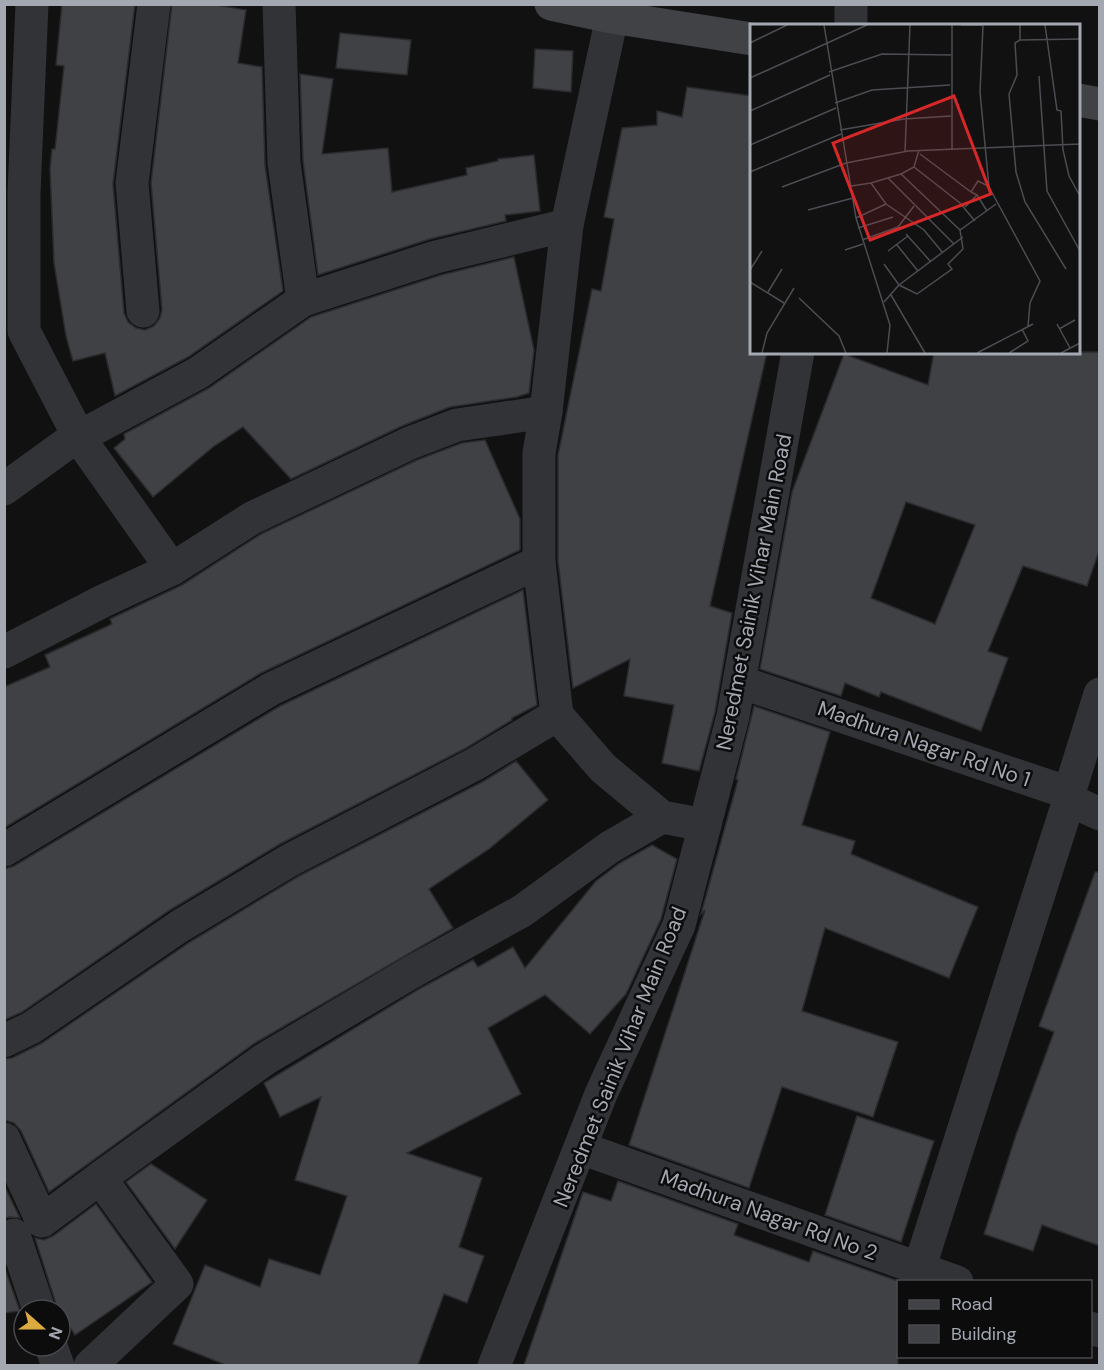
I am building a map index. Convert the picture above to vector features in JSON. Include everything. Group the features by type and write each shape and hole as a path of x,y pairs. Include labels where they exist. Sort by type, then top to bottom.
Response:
{"main road":[{"path":"551,4 612,17 750,39"},
{"path":"1080,100 1100,104"}],"street":[{"path":"32,4 24,193 24,331 80,439 172,569"},
{"path":"143,311 132,183 154,4"},
{"path":"279,4 284,163 303,300"},
{"path":"850,24 851,4"},
{"path":"612,17 567,225 546,412 539,453 539,562 557,715 603,768 662,817 705,825"},
{"path":"4,489 66,444 80,439 198,373 303,300 436,257 567,225"},
{"name":"Neredmet Sainik Vihar Main Road","path":"494,1365 601,1094 679,925 733,716 798,354"},
{"path":"4,652 103,601 172,569 252,518 410,443 457,425 546,412"},
{"path":"4,850 271,689 539,562"},
{"name":"Madhura Nagar Rd No 1","path":"740,681 1069,796 1100,814"},
{"path":"919,1269 1100,694"},
{"path":"4,1041 31,1028 180,926 290,860 475,764 557,715"},
{"path":"20,1232 100,1178 265,1059 522,911 610,847 662,817"},
{"path":"4,1139 20,1232 36,1298"},
{"name":"Madhura Nagar Rd No 2","path":"581,1148 954,1280"},
{"path":"90,1365 177,1284 100,1178"}],"building":[{"path":"62,4 135,4 113,184 124,313 128,322 136,328 145,330 154,326 162,310 151,183 172,4 211,4 246,10 238,63 262,67 265,165 283,291 188,357 115,396 105,353 73,361 66,336 54,263 50,169 52,149 55,149 64,66 56,65"},
{"path":"340,33 411,40 407,75 336,68"},
{"path":"535,49 573,51 571,92 533,88"},
{"path":"300,74 333,79 322,154 388,148 392,192 467,175 466,168 498,161 498,159 534,155 540,211 505,215 506,221 430,239 318,275 303,161"},
{"path":"687,87 750,96 750,354 767,354 710,606 732,613 715,712 699,771 662,763 674,705 624,696 630,659 573,688 558,561 558,455 592,289 601,291 614,219 604,217 622,128 657,125 657,111 682,117"},
{"path":"514,257 534,350 529,393 517,397 450,407 402,426 291,479 243,427 213,447 153,497 114,448 125,439 124,434 209,388 311,317 441,275"},
{"path":"1100,352 1100,548 1087,586 1023,566 988,651 1008,658 981,731 881,692 879,697 845,683 841,696 760,669 792,492 844,354 928,385 934,354","holes":["906,502 975,525 935,624 871,598"]},
{"path":"485,440 520,519 520,550 261,673 4,828 4,687 50,667 45,655 112,624 110,619 182,585 261,534 417,460 462,443"},
{"path":"523,590 537,705 512,718 466,748 280,844 170,910 22,1012 4,1020 4,869 14,866 280,706"},
{"path":"754,706 830,732 802,825 855,841 851,854 978,907 949,978 825,928 802,1011 898,1042 873,1117 782,1087 749,1188 629,1145 705,910 701,914 738,780 736,779"},
{"path":"516,761 548,800 489,849 429,889 453,928 255,1043 49,1192 21,1131 14,1123 4,1120 4,1059 12,1058 42,1043 190,942 299,876 484,781"},
{"path":"652,845 677,859 661,919 626,994 590,1034 545,995 488,1028 521,1094 407,1153 482,1178 459,1247 484,1256 467,1303 444,1294 418,1365 226,1365 173,1344 205,1265 260,1287 269,1259 320,1275 347,1196 295,1180 321,1097 280,1117 264,1083 419,989 473,960 478,967 513,947 525,968 596,881 620,863"},
{"path":"1095,872 1100,872 1100,1246 1042,1225 1033,1251 984,1234 1016,1135 1054,1032 1039,1026"},
{"path":"857,1116 934,1141 901,1242 825,1215"},
{"path":"151,1164 207,1200 175,1249 126,1182"},
{"path":"618,1181 738,1224 734,1235 809,1262 813,1251 897,1281 898,1365 524,1365 583,1192 611,1201"},
{"path":"4,1185 20,1218 4,1219"},
{"path":"96,1204 152,1282 75,1335 72,1330 72,1298 54,1298 35,1238 44,1240 53,1236"},
{"path":"4,1266 15,1298 12,1298 12,1312 4,1313"}]}
